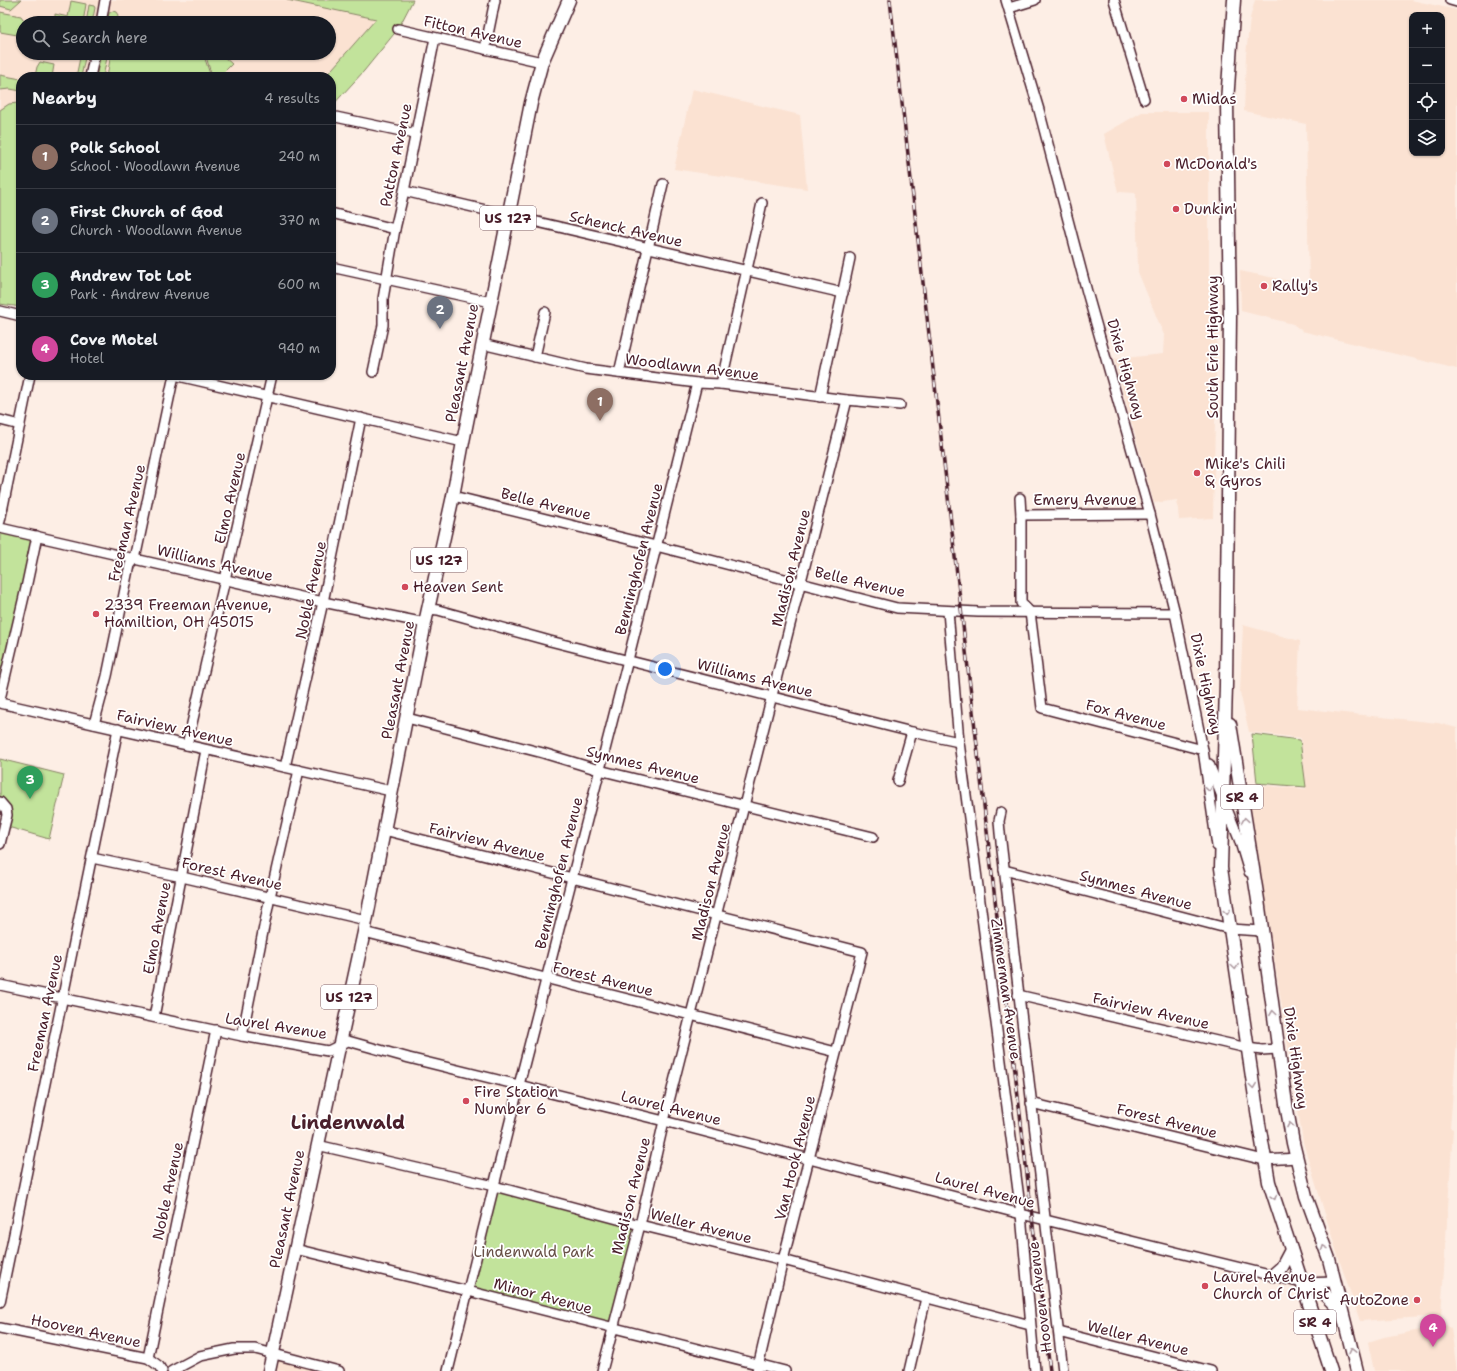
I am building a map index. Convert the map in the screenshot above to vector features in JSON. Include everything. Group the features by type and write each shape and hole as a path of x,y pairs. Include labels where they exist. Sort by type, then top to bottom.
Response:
{"main road":[{"name":"Pleasant Avenue","path":"269,1371 365,926 425,623 453,496 482,344 532,103 542,62 569,0"},
{"name":"South Erie Highway","path":"1220,868 1226,695 1230,309 1227,102 1234,0"},
{"name":"South Erie Highway","path":"1226,695 1258,900"},
{"name":"Dixie Highway","path":"1220,868 1264,1160 1269,1182 1331,1371"},
{"name":"Dixie Highway","path":"1258,900 1289,1124 1306,1196 1329,1259 1357,1371"},
{"path":"1273,1275 1282,1267 1291,1250"},
{"path":"1302,1283 1316,1287 1324,1293 1343,1315"}],"street":[{"path":"102,16 105,0"},
{"path":"486,49 495,0"},
{"path":"1007,4 1035,0"},
{"path":"1114,0 1144,99"},
{"path":"1450,0 1457,2"},
{"name":"Dixie Highway","path":"1007,4 1039,110 1089,300 1150,514 1175,613 1203,750 1220,868"},
{"name":"Fitton Avenue","path":"398,29 542,62"},
{"name":"Patton Avenue","path":"386,279 435,38"},
{"path":"91,72 94,60"},
{"path":"336,117 415,134"},
{"path":"619,373 663,184"},
{"name":"Schenck Avenue","path":"404,191 648,249 843,293"},
{"path":"721,384 762,203"},
{"path":"336,214 395,229"},
{"path":"820,397 850,258"},
{"path":"336,268 491,302"},
{"path":"373,372 382,325 382,299 386,279"},
{"path":"0,311 16,315"},
{"path":"535,357 545,312"},
{"name":"Woodlawn Avenue","path":"482,344 586,369 697,383 721,384 820,397 900,405"},
{"path":"0,521 29,380"},
{"name":"Freeman Avenue","path":"94,724 107,676 130,564 135,559 173,380"},
{"path":"195,380 463,442"},
{"name":"Elmo Avenue","path":"187,745 271,380"},
{"name":"Benninghofen Avenue","path":"448,1371 697,383"},
{"name":"Madison Avenue","path":"602,1371 847,400"},
{"name":"Noble Avenue","path":"285,767 323,602 361,418"},
{"path":"0,420 20,424"},
{"name":"Belle Avenue","path":"453,496 897,608 948,611 1175,613"},
{"path":"1020,498 1021,603 1030,612"},
{"name":"Emery Avenue","path":"1021,515 1150,514"},
{"name":"Williams Avenue","path":"0,528 323,602 425,623"},
{"path":"0,699 37,536"},
{"name":"Williams Avenue","path":"429,609 438,610 550,641 912,732 959,742"},
{"name":"Zimmerman Avenue","path":"948,611 959,742 1007,1098 1021,1214 1035,1371"},
{"name":"Fox Avenue","path":"1030,612 1042,708 1203,750"},
{"name":"Fairview Avenue","path":"0,703 391,791"},
{"name":"Symmes Avenue","path":"407,718 543,753 599,770 873,837"},
{"name":"Freeman Avenue","path":"0,1302 118,730"},
{"path":"898,781 912,732"},
{"name":"Elmo Avenue","path":"154,1017 206,750"},
{"name":"Dixie Highway","path":"1203,750 1239,840 1258,900"},
{"path":"242,1036 270,897 299,770"},
{"path":"0,844 6,822 3,805"},
{"name":"Zimmerman Avenue","path":"1001,812 999,821 1000,833 1045,1220"},
{"name":"Fairview Avenue","path":"384,830 862,952"},
{"name":"Forest Avenue","path":"92,858 270,897 546,979 836,1052"},
{"name":"Symmes Avenue","path":"1004,870 1230,929 1262,931"},
{"name":"Van Hook Avenue","path":"758,1368 783,1260 862,952"},
{"name":"Laurel Avenue","path":"0,985 242,1036 328,1051 348,1041 409,1058 809,1158 1021,1214 1302,1283 1335,1282"},
{"name":"Fairview Avenue","path":"1018,995 1247,1048 1262,1050 1278,1049"},
{"name":"Noble Avenue","path":"148,1358 216,1030"},
{"name":"Forest Avenue","path":"1031,1103 1264,1160 1297,1158"},
{"name":"Weller Avenue","path":"317,1145 494,1186 1030,1325"},
{"name":"Hooven Avenue","path":"1045,1220 1063,1371"},
{"name":"Minor Avenue","path":"295,1249 613,1328 758,1368 785,1371"},
{"path":"909,1371 926,1298"},
{"name":"Hooven Avenue","path":"0,1328 148,1358 159,1366 162,1371"},
{"name":"Weller Avenue","path":"1059,1332 1211,1371"},
{"path":"172,1371 200,1356 234,1349 256,1349 339,1371"}],"shaded area":[{"path":"0,0 287,0 376,19 329,72 16,72 16,254 0,262"},
{"path":"1255,0 1411,0 1457,10 1457,369 1302,331 1293,324 1241,311 1240,271 1309,285 1306,124 1244,111 1246,55 1250,18"},
{"path":"692,89 800,115 807,189 674,169"},
{"path":"1142,112 1209,112 1209,308 1217,322 1213,518 1179,520 1177,500 1154,503 1114,359 1163,354 1164,335 1138,272 1136,193 1118,192 1104,134"},
{"path":"1243,625 1300,641 1297,708 1438,723 1457,728 1457,1040 1450,1128 1453,1129 1441,1316 1360,1321 1337,1253 1303,1142 1247,784 1306,789 1301,738 1249,732 1240,692"},
{"path":"1446,1325 1451,1328 1457,1371 1374,1371 1368,1342 1384,1337"},
{"path":"273,1353 339,1371 269,1371"}],"green space":[{"path":"0,0 21,0 11,9 0,6"},
{"path":"287,0 413,0 398,29 364,71 336,102 336,72 329,72 376,19"},
{"path":"71,1 86,4 84,16 68,16"},
{"path":"89,5 94,6 93,16 87,16"},
{"path":"113,11 116,12 118,16 108,16 109,13"},
{"path":"0,12 21,16 16,16 16,35 0,32"},
{"path":"80,60 85,60 82,72 77,72"},
{"path":"100,60 107,60 104,72 97,72"},
{"path":"110,60 205,60 209,72 108,72"},
{"path":"207,60 228,60 232,64 224,72 211,72"},
{"path":"40,62 54,65 53,72 36,72"},
{"path":"0,75 16,78 16,90 0,90"},
{"path":"16,103 16,306 0,304 0,110 9,104"},
{"path":"0,528 37,536 0,699"},
{"path":"1252,734 1300,740 1306,787 1257,783"},
{"path":"0,759 64,775 49,839 8,827 4,800 0,797"},
{"name":"Lindenwald Park","path":"494,1186 640,1225 613,1328 468,1291"}],"railway":[{"path":"890,0 1050,1371"}],"place":[{"name":"Midas","path":"1184,99"},
{"name":"McDonald's","path":"1167,164"},
{"name":"Dunkin'","path":"1176,209"},
{"name":"Rally's","path":"1264,286"},
{"name":"First Church of God","path":"440,329"},
{"name":"Polk School","path":"600,421"},
{"name":"Mike's Chili & Gyros","path":"1197,473"},
{"name":"Heaven Sent","path":"405,587"},
{"name":"2339 Freeman Avenue, Hamiltion, OH 45015","path":"96,614"},
{"name":"Andrew Tot Lot","path":"30,799"},
{"name":"Fire Station Number 6","path":"466,1101"},
{"name":"Laurel Avenue Church of Christ","path":"1205,1286"},
{"name":"AutoZone","path":"1417,1300"},
{"name":"Cove Motel","path":"1433,1347"}],"district":[{"name":"Lindenwald","path":"348,1122"}]}
